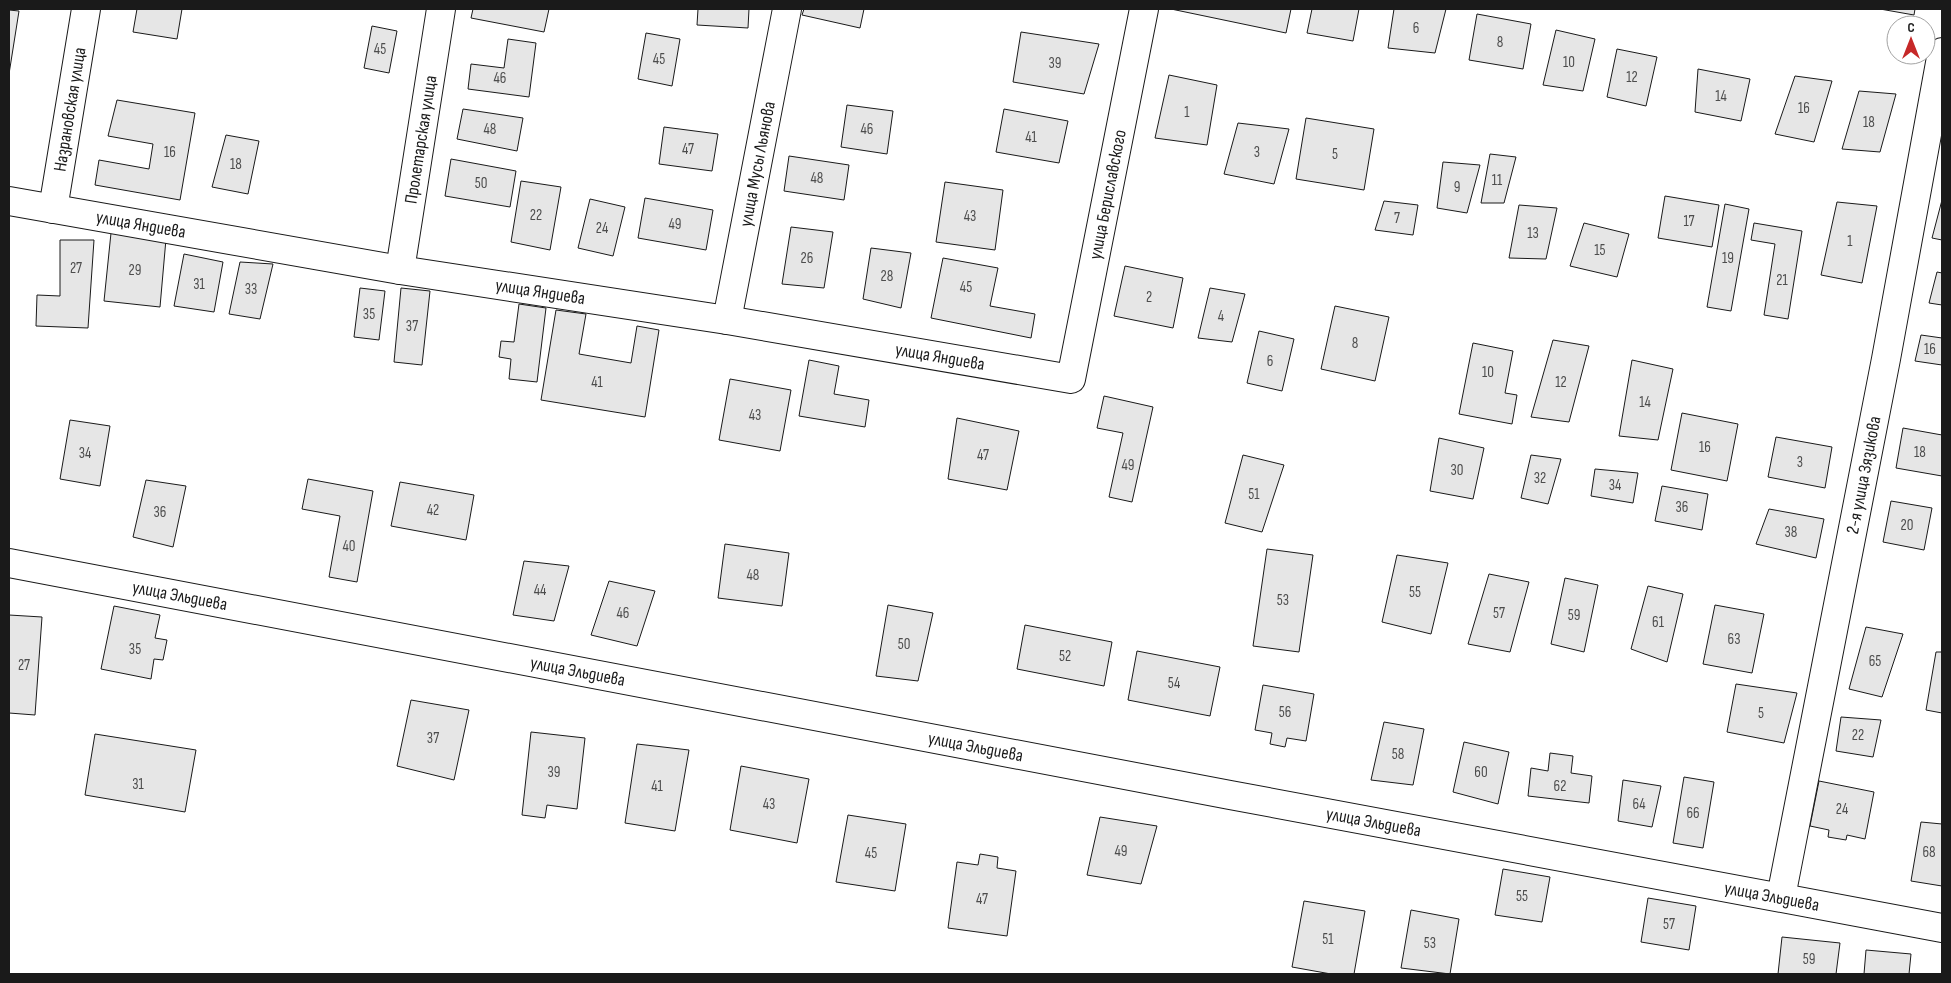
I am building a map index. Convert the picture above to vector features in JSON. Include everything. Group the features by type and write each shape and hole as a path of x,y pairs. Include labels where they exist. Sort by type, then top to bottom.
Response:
{"street":[{"name":"Назрановская улица","path":"53,209 86,9"},
{"name":"Пролетарская улица","path":"400,270 441,9"},
{"name":"улица Мусы Льянова","path":"727,320 787,9"},
{"name":"улица Бериславского","path":"1071,379 1144,9"},
{"name":"2-я улица Зязикова","path":"1781,897 1886,359 1942,52"},
{"name":"улица Яндиева","path":"9,201 400,270 727,320 1071,379"},
{"name":"улица Эльдиева","path":"9,563 1211,792 1942,928"}],"building":[{"path":"137,9 182,9 177,39 133,32"},
{"path":"473,9 549,9 544,32 471,18"},
{"path":"698,9 749,9 748,28 697,25"},
{"path":"804,9 864,9 860,28 802,15"},
{"path":"1171,9 1291,9 1286,33"},
{"path":"1312,9 1359,9 1353,41 1307,33"},
{"path":"1394,9 1446,9 1435,53 1388,48"},
{"path":"1880,9 1915,9 1914,15"},
{"path":"9,10 19,11 9,74"},
{"path":"1477,14 1531,24 1523,69 1469,60"},
{"path":"372,26 397,31 389,73 364,68"},
{"path":"1556,30 1595,39 1583,91 1543,85"},
{"path":"1021,32 1099,44 1084,94 1013,82"},
{"path":"646,33 680,39 672,86 638,79"},
{"path":"508,39 536,43 529,97 468,89 471,64 504,68"},
{"path":"1617,49 1657,57 1646,106 1607,97"},
{"path":"1698,69 1750,79 1741,121 1695,112"},
{"path":"1169,75 1217,85 1207,145 1155,138"},
{"path":"1795,76 1832,81 1814,142 1775,134"},
{"path":"1859,91 1896,94 1880,152 1842,149"},
{"path":"117,100 195,113 180,200 95,185 99,160 149,169 153,144 108,136"},
{"path":"847,105 893,111 887,154 841,147"},
{"path":"463,109 523,118 517,151 457,139"},
{"path":"1004,109 1068,121 1059,163 996,152"},
{"path":"1306,118 1374,129 1364,190 1296,179"},
{"path":"1238,123 1289,129 1274,184 1224,174"},
{"path":"664,127 718,134 712,171 659,164"},
{"path":"226,135 259,141 248,194 212,187"},
{"path":"1490,154 1516,157 1504,203 1481,203"},
{"path":"789,156 849,165 844,200 784,191"},
{"path":"451,159 516,171 510,207 445,196"},
{"path":"1443,162 1480,165 1467,213 1437,208"},
{"path":"521,181 561,187 550,250 511,242"},
{"path":"945,182 1003,190 995,250 936,242"},
{"path":"1665,196 1719,205 1712,247 1658,238"},
{"path":"645,198 713,210 706,250 638,238"},
{"path":"590,199 625,207 613,256 578,248"},
{"path":"1942,200 1942,240 1932,238"},
{"path":"1384,201 1418,205 1413,235 1375,230"},
{"path":"1837,202 1877,206 1862,283 1821,275"},
{"path":"1725,204 1749,209 1731,311 1707,307"},
{"path":"1519,205 1557,208 1546,259 1509,258"},
{"path":"1584,223 1629,234 1617,277 1570,266"},
{"path":"1754,223 1802,231 1788,319 1764,315 1775,244 1751,240"},
{"path":"791,227 833,232 824,288 782,284"},
{"path":"111,233 166,239 160,307 104,301"},
{"path":"60,240 94,240 88,328 36,326 37,295 60,296"},
{"path":"871,248 911,253 901,308 863,299"},
{"path":"184,254 223,262 214,312 174,306"},
{"path":"943,258 998,268 990,306 1035,314 1031,338 931,318"},
{"path":"240,262 273,264 260,319 229,314"},
{"path":"1125,266 1183,278 1173,328 1114,316"},
{"path":"1937,272 1942,273 1942,305 1929,303"},
{"path":"360,288 385,291 379,340 354,337"},
{"path":"401,288 430,291 422,365 394,362"},
{"path":"1210,288 1245,294 1232,342 1198,338"},
{"path":"519,304 546,308 537,382 509,379 511,359 499,357 501,341 514,342"},
{"path":"1335,306 1389,317 1375,381 1321,369"},
{"path":"556,310 586,314 579,354 631,363 637,326 659,330 645,417 541,400"},
{"path":"1259,331 1294,339 1282,391 1247,383"},
{"path":"1921,335 1942,338 1942,365 1915,361"},
{"path":"1553,340 1589,346 1569,422 1531,417"},
{"path":"1473,343 1513,351 1505,393 1517,395 1512,424 1459,414"},
{"path":"809,360 839,366 834,394 869,400 865,427 799,416"},
{"path":"1632,360 1673,369 1658,440 1619,436"},
{"path":"730,379 791,390 780,451 719,440"},
{"path":"1104,396 1153,407 1132,502 1109,497 1123,433 1097,428"},
{"path":"1682,413 1738,424 1727,481 1671,470"},
{"path":"957,418 1019,431 1007,490 948,479"},
{"path":"70,420 110,426 100,486 60,479"},
{"path":"1903,428 1942,435 1942,476 1896,468"},
{"path":"1776,437 1832,447 1825,488 1768,477"},
{"path":"1439,438 1484,448 1473,499 1430,491"},
{"path":"1243,455 1284,465 1262,532 1225,523"},
{"path":"1531,455 1561,459 1548,504 1521,498"},
{"path":"1595,469 1638,473 1633,503 1591,496"},
{"path":"308,479 373,491 357,582 329,577 340,516 302,509"},
{"path":"146,480 186,486 173,547 133,537"},
{"path":"400,482 474,495 466,540 391,526"},
{"path":"1662,486 1708,494 1702,530 1655,521"},
{"path":"1891,501 1932,508 1924,550 1883,542"},
{"path":"1769,509 1824,519 1816,558 1756,544"},
{"path":"725,544 789,553 782,606 718,598"},
{"path":"1267,549 1313,555 1299,652 1253,646"},
{"path":"1397,555 1448,563 1431,634 1382,622"},
{"path":"524,561 569,566 554,621 513,615"},
{"path":"1489,574 1529,582 1510,652 1468,644"},
{"path":"1565,578 1598,585 1584,652 1551,644"},
{"path":"609,581 655,591 637,646 591,635"},
{"path":"1648,586 1683,594 1667,662 1631,649"},
{"path":"888,605 933,613 918,681 876,676"},
{"path":"1715,605 1764,614 1752,673 1703,664"},
{"path":"114,606 160,615 155,638 167,640 163,660 154,659 151,679 101,669"},
{"path":"9,615 42,617 35,715 9,713"},
{"path":"1025,625 1112,642 1104,686 1017,669"},
{"path":"1866,627 1903,634 1882,697 1849,689"},
{"path":"1137,651 1220,667 1210,716 1128,700"},
{"path":"1936,652 1942,652 1942,713 1926,710"},
{"path":"1736,684 1797,693 1784,743 1727,732"},
{"path":"1263,685 1314,694 1306,741 1287,738 1285,747 1270,744 1272,733 1255,730"},
{"path":"411,700 469,710 454,780 397,766"},
{"path":"1841,717 1881,720 1873,757 1836,751"},
{"path":"1384,722 1424,729 1413,785 1371,780"},
{"path":"531,732 585,738 577,809 547,805 545,818 522,815"},
{"path":"95,734 196,750 185,812 85,795"},
{"path":"1464,742 1509,752 1498,804 1453,792"},
{"path":"637,744 689,750 675,831 625,823"},
{"path":"1550,753 1573,756 1571,773 1592,776 1589,803 1528,796 1531,768 1548,771"},
{"path":"741,766 809,779 797,843 730,830"},
{"path":"1684,777 1714,782 1703,848 1673,843"},
{"path":"1623,780 1661,786 1652,827 1618,821"},
{"path":"1819,781 1874,792 1865,839 1847,835 1846,840 1828,837 1829,830 1810,826"},
{"path":"848,815 906,824 895,891 836,882"},
{"path":"1100,817 1157,826 1141,884 1087,875"},
{"path":"1921,822 1942,824 1942,886 1911,881"},
{"path":"980,854 998,857 997,868 1016,871 1007,936 948,928 957,862 978,865"},
{"path":"1503,869 1550,877 1542,922 1495,915"},
{"path":"1648,898 1696,906 1689,950 1641,942"},
{"path":"1304,901 1365,911 1354,974 1331,974 1292,967"},
{"path":"1411,910 1459,919 1450,974 1401,968"},
{"path":"1782,937 1840,943 1836,974 1778,974"},
{"path":"1866,950 1911,954 1909,974 1864,974"}]}
